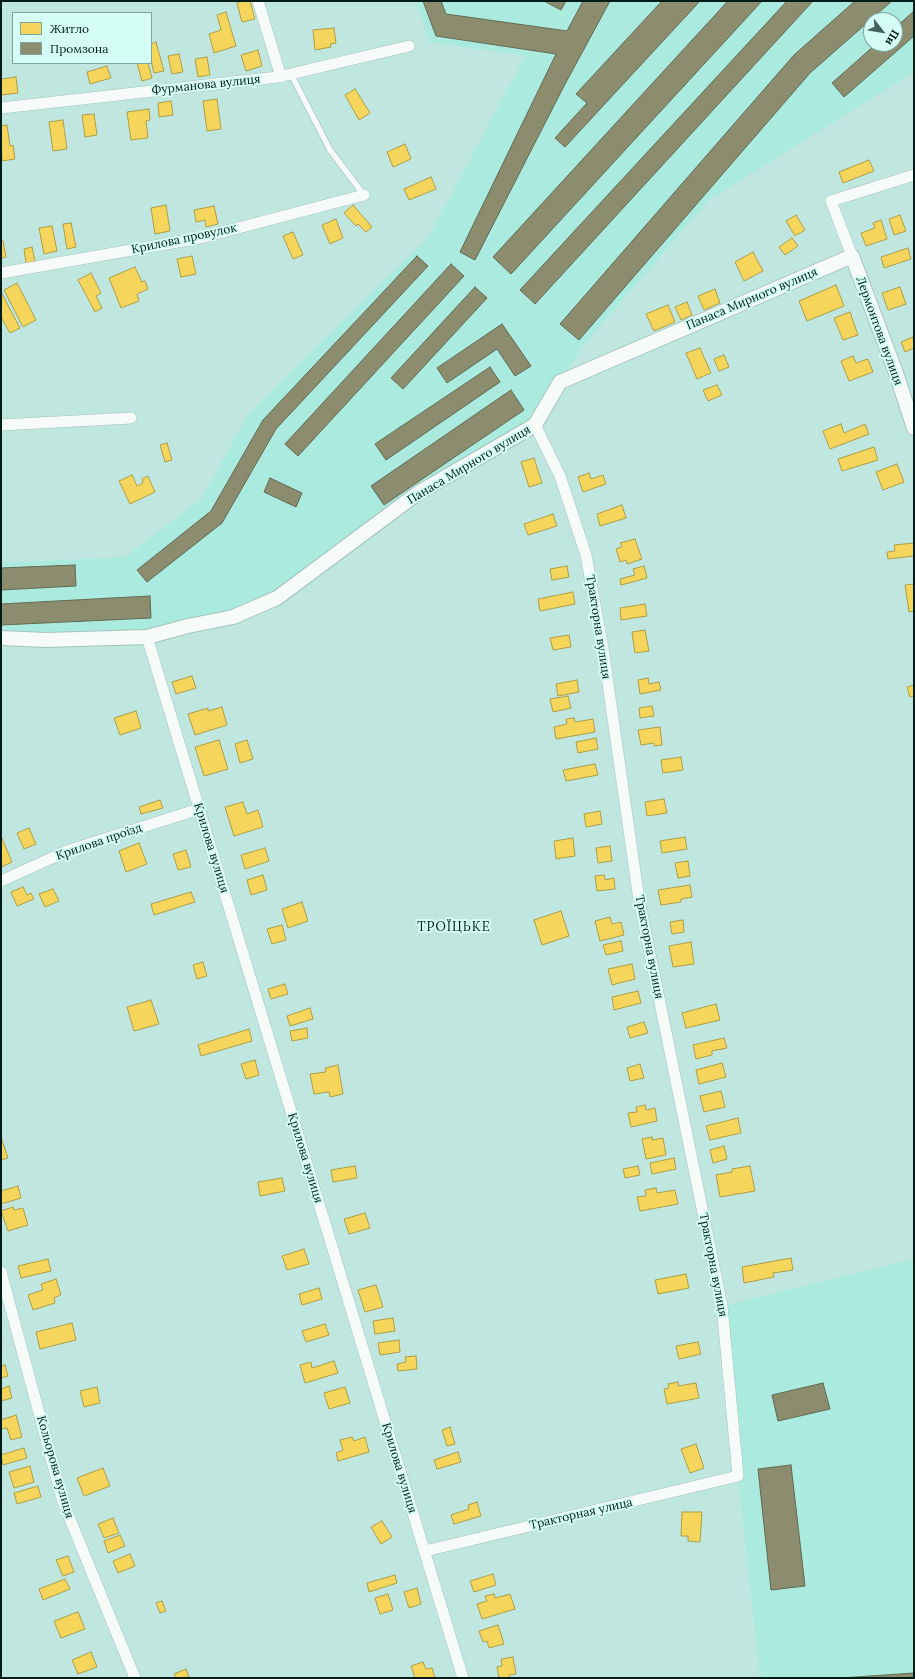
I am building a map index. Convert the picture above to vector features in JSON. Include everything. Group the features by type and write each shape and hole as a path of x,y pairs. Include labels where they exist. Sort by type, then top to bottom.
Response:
{"street":[{"path":"258,1 286,75"},
{"name":"Фурманова вулиця","path":"1,108 286,75 409,46"},
{"path":"852,256 831,201 914,174"},
{"name":"Крилова провулок","path":"1,273 200,238 364,195"},
{"name":"Панаса Мирного вулиця","path":"1,638 46,640 147,637 188,626 234,617 277,598 418,493 535,425 560,382 852,256"},
{"name":"Лермонтова вулиця","path":"852,256 896,373 914,428"},
{"path":"1,425 131,418"},
{"name":"Тракторна вулиця","path":"535,425 560,476 586,555 604,657 639,900 722,1306 738,1476"},
{"name":"Крилова вулиця","path":"147,637 463,1678"},
{"name":"Крилова проїзд","path":"1,881 67,851 199,809"},
{"name":"Кольорова вулиця","path":"1,1272 63,1502 135,1678"},
{"name":"Тракторная улица","path":"425,1551 738,1476"}],"lane":[{"path":"286,75 330,150 364,195"}],"shaded area":[{"path":"415,1 914,1 914,72 709,200 582,347 535,425 418,493 277,598 147,637 1,638 1,563 125,557 201,499 249,413 428,238 525,56 430,42"},
{"path":"914,1259 914,1678 760,1678 738,1476 722,1306"}],"building: Житло":[{"path":"242,1 250,1 255,19 242,22 237,3"},
{"path":"226,12 236,46 214,53 209,34 221,30 217,15"},
{"path":"334,28 336,43 330,44 331,47 315,50 313,30"},
{"path":"156,42 164,71 154,73 152,64 152,44"},
{"path":"258,50 262,66 246,71 241,55"},
{"path":"179,54 183,72 172,74 168,56"},
{"path":"207,57 210,75 198,77 195,59"},
{"path":"137,64 148,64 152,78 142,81"},
{"path":"107,66 111,78 90,84 87,72"},
{"path":"16,77 18,93 1,95 1,79"},
{"path":"355,89 370,113 359,120 345,95"},
{"path":"217,99 221,129 207,131 203,101"},
{"path":"171,101 173,115 159,117 158,103"},
{"path":"149,109 150,120 146,121 148,138 131,140 127,112"},
{"path":"94,114 97,135 85,137 82,115"},
{"path":"63,120 67,149 53,151 49,122"},
{"path":"7,125 10,146 13,145 15,159 2,161 1,126"},
{"path":"405,144 411,159 393,167 387,152"},
{"path":"869,160 874,171 843,183 839,172"},
{"path":"431,177 436,189 409,200 404,189"},
{"path":"166,205 170,231 155,234 151,208"},
{"path":"353,205 372,227 366,232 358,224 356,226 344,213"},
{"path":"214,206 218,224 206,227 205,220 196,222 194,210"},
{"path":"796,215 805,230 795,236 786,221"},
{"path":"900,215 906,231 894,235 889,219"},
{"path":"336,219 343,238 330,244 322,225"},
{"path":"881,220 887,239 866,246 861,233 875,228 873,223"},
{"path":"71,223 76,247 67,249 63,224"},
{"path":"52,226 57,251 44,254 39,228"},
{"path":"293,232 303,255 293,259 283,236"},
{"path":"792,238 798,246 785,255 779,247"},
{"path":"1,241 3,241 6,257 1,258"},
{"path":"32,247 35,261 26,263 24,249"},
{"path":"908,248 911,259 884,268 881,257"},
{"path":"753,252 763,271 744,281 735,262"},
{"path":"192,256 196,274 181,277 177,259"},
{"path":"135,267 142,282 145,281 148,289 137,294 139,301 121,308 109,278"},
{"path":"91,273 101,293 96,296 102,308 95,312 78,280"},
{"path":"17,283 36,320 23,327 4,290"},
{"path":"836,285 844,306 807,321 799,301"},
{"path":"900,287 906,304 888,310 882,293"},
{"path":"715,289 720,303 704,310 698,296"},
{"path":"1,292 20,328 10,333 1,317"},
{"path":"687,302 692,315 681,320 675,307"},
{"path":"668,305 675,322 654,331 646,314"},
{"path":"850,312 858,335 843,340 834,318"},
{"path":"913,337 914,348 905,352 901,342"},
{"path":"700,348 711,373 697,379 686,353"},
{"path":"724,355 729,367 719,371 714,359"},
{"path":"853,356 856,363 868,359 873,372 849,381 841,361"},
{"path":"717,385 722,395 708,401 703,390"},
{"path":"841,424 844,433 865,424 869,434 830,449 823,431"},
{"path":"167,443 172,460 165,462 160,445"},
{"path":"874,447 878,460 842,471 838,459"},
{"path":"534,458 542,483 529,487 521,462"},
{"path":"897,464 904,482 883,490 876,472"},
{"path":"589,473 591,479 603,475 606,484 583,492 578,477"},
{"path":"132,475 137,486 143,483 142,479 148,476 155,492 130,504 119,481"},
{"path":"622,505 626,518 600,526 597,514"},
{"path":"553,514 557,526 528,535 524,524"},
{"path":"635,539 642,559 627,564 626,560 620,562 616,549 622,547 620,543"},
{"path":"914,543 914,556 888,559 887,552 895,551 894,545"},
{"path":"567,566 569,577 552,580 550,569"},
{"path":"644,566 647,578 621,585 620,579 635,575 633,569"},
{"path":"914,584 914,611 909,612 905,585"},
{"path":"573,592 575,604 540,611 538,599"},
{"path":"645,604 647,616 621,620 620,608"},
{"path":"645,630 649,651 635,653 632,632"},
{"path":"569,635 571,647 553,650 550,638"},
{"path":"192,676 196,688 176,694 172,682"},
{"path":"648,678 649,684 659,682 661,690 640,694 638,680"},
{"path":"577,680 579,692 558,696 556,684"},
{"path":"914,685 914,696 910,697 907,687"},
{"path":"568,696 571,708 553,712 550,699"},
{"path":"652,706 654,716 640,718 639,708"},
{"path":"222,707 227,725 195,735 188,714 208,708 208,711"},
{"path":"136,711 141,728 120,735 114,718"},
{"path":"574,718 575,722 593,719 595,732 556,739 554,727 567,724 566,719"},
{"path":"660,727 662,745 654,746 654,743 641,745 638,730"},
{"path":"596,738 598,749 578,753 576,742"},
{"path":"219,740 228,769 204,776 195,747"},
{"path":"247,740 253,759 240,763 235,744"},
{"path":"681,757 683,770 663,773 661,760"},
{"path":"595,764 598,775 566,781 563,770"},
{"path":"664,799 667,813 647,816 645,802"},
{"path":"160,800 163,808 141,814 139,807"},
{"path":"243,802 247,814 258,810 263,827 234,836 225,807"},
{"path":"600,811 602,824 586,827 584,814"},
{"path":"29,828 36,844 24,849 17,833"},
{"path":"1,836 12,862 1,867"},
{"path":"685,837 687,849 662,853 660,841"},
{"path":"573,838 575,856 556,859 554,841"},
{"path":"139,843 147,864 126,872 119,851"},
{"path":"610,846 612,861 598,863 596,848"},
{"path":"265,848 269,861 245,869 241,855"},
{"path":"186,850 191,867 178,870 173,854"},
{"path":"688,861 690,876 678,878 675,863"},
{"path":"263,875 267,890 251,895 247,880"},
{"path":"604,875 605,880 614,878 615,889 597,891 595,876"},
{"path":"690,885 692,897 681,899 681,902 661,905 658,890"},
{"path":"23,887 27,895 31,893 34,899 17,906 11,892"},
{"path":"53,889 59,901 45,907 39,894"},
{"path":"191,892 195,902 154,915 151,904"},
{"path":"302,902 308,921 288,928 282,909"},
{"path":"561,911 569,936 542,945 534,920"},
{"path":"610,917 612,924 621,922 624,935 600,941 595,921"},
{"path":"683,920 684,932 672,934 670,922"},
{"path":"282,925 286,940 272,944 267,929"},
{"path":"621,941 623,951 606,955 603,945"},
{"path":"691,942 694,964 673,967 669,946"},
{"path":"203,962 207,976 197,979 193,965"},
{"path":"632,964 635,979 612,985 608,969"},
{"path":"285,984 288,994 271,999 268,989"},
{"path":"638,991 641,1003 614,1010 612,997"},
{"path":"151,1000 159,1024 134,1031 127,1007"},
{"path":"716,1004 720,1020 686,1028 682,1013"},
{"path":"310,1008 313,1019 290,1026 287,1016"},
{"path":"644,1022 648,1033 630,1038 627,1027"},
{"path":"307,1028 308,1038 292,1041 290,1031"},
{"path":"249,1029 252,1041 201,1056 198,1045"},
{"path":"724,1038 727,1048 712,1051 712,1055 696,1059 693,1045"},
{"path":"255,1060 259,1075 246,1079 241,1064"},
{"path":"722,1063 726,1077 699,1084 696,1070"},
{"path":"640,1064 644,1078 630,1081 627,1068"},
{"path":"338,1065 343,1094 330,1097 329,1092 314,1094 310,1074 326,1072 325,1068"},
{"path":"721,1091 725,1107 704,1112 700,1096"},
{"path":"645,1105 646,1110 655,1108 657,1121 631,1127 628,1113 637,1112 636,1107"},
{"path":"738,1118 741,1133 710,1140 706,1126"},
{"path":"1,1137 8,1158 1,1160"},
{"path":"652,1137 652,1140 663,1138 666,1155 646,1159 642,1139"},
{"path":"724,1146 727,1159 713,1163 710,1150"},
{"path":"674,1158 676,1169 652,1174 650,1163"},
{"path":"355,1166 357,1178 333,1182 331,1170"},
{"path":"638,1166 640,1175 625,1178 623,1169"},
{"path":"750,1166 755,1191 720,1197 716,1175 732,1172 732,1169"},
{"path":"282,1178 285,1191 260,1196 258,1182"},
{"path":"18,1186 21,1198 1,1204 1,1191"},
{"path":"656,1188 657,1193 675,1190 678,1204 640,1211 637,1197 646,1196 645,1190"},
{"path":"13,1207 14,1210 23,1208 28,1225 8,1231 1,1211"},
{"path":"365,1213 370,1228 349,1234 344,1219"},
{"path":"304,1249 309,1264 287,1270 282,1256"},
{"path":"791,1258 793,1270 773,1273 774,1277 744,1283 742,1267"},
{"path":"48,1259 51,1271 21,1278 18,1266"},
{"path":"686,1274 689,1288 658,1294 655,1280"},
{"path":"56,1279 61,1295 54,1298 55,1303 33,1310 28,1295 43,1290 41,1284"},
{"path":"376,1285 383,1307 365,1312 358,1290"},
{"path":"319,1288 322,1299 302,1305 299,1294"},
{"path":"393,1318 395,1331 375,1334 373,1321"},
{"path":"72,1323 76,1340 40,1349 36,1332"},
{"path":"325,1324 329,1335 306,1342 302,1331"},
{"path":"399,1340 400,1352 380,1355 378,1343"},
{"path":"698,1342 701,1354 679,1359 676,1346"},
{"path":"416,1356 417,1369 398,1371 397,1364 406,1362 405,1357"},
{"path":"334,1361 338,1373 305,1383 300,1365 311,1362 312,1368"},
{"path":"5,1365 8,1376 1,1378 1,1366"},
{"path":"678,1382 678,1386 696,1383 699,1398 667,1404 664,1389 669,1388 668,1384"},
{"path":"9,1386 12,1398 1,1401 1,1389"},
{"path":"97,1387 100,1403 84,1407 80,1391"},
{"path":"345,1387 350,1403 329,1409 324,1393"},
{"path":"16,1415 22,1437 11,1440 7,1428 1,1429 1,1420"},
{"path":"450,1427 455,1444 447,1446 442,1430"},
{"path":"352,1437 354,1441 365,1437 369,1452 338,1461 336,1453 343,1450 340,1440"},
{"path":"696,1444 704,1468 690,1473 681,1449"},
{"path":"24,1448 27,1458 3,1465 1,1455"},
{"path":"458,1452 461,1462 437,1469 434,1460"},
{"path":"30,1466 34,1482 14,1488 9,1472"},
{"path":"103,1468 110,1486 84,1496 77,1478"},
{"path":"38,1486 41,1497 17,1504 14,1493"},
{"path":"477,1502 481,1516 454,1524 451,1515 469,1509 468,1505"},
{"path":"682,1512 702,1512 700,1542 688,1541 688,1536 681,1536"},
{"path":"113,1518 119,1533 104,1538 98,1524"},
{"path":"382,1521 392,1537 381,1544 371,1527"},
{"path":"120,1535 125,1546 108,1553 104,1541"},
{"path":"130,1554 135,1566 118,1573 113,1561"},
{"path":"68,1556 74,1572 63,1576 56,1560"},
{"path":"493,1574 496,1585 474,1592 470,1581"},
{"path":"395,1575 397,1583 369,1592 367,1583"},
{"path":"65,1579 70,1589 43,1600 39,1589"},
{"path":"417,1588 421,1604 409,1608 404,1592"},
{"path":"388,1594 393,1610 380,1614 375,1598"},
{"path":"494,1594 495,1598 510,1594 515,1609 482,1619 477,1604 487,1601 485,1596"},
{"path":"162,1601 166,1611 160,1613 156,1603"},
{"path":"78,1612 85,1629 61,1638 54,1621"},
{"path":"498,1625 504,1644 489,1648 487,1641 483,1642 479,1631"},
{"path":"91,1652 97,1667 78,1674 72,1660"},
{"path":"513,1657 516,1674 509,1675 510,1678 499,1678 497,1667 502,1666 501,1659"},
{"path":"423,1662 426,1669 432,1668 435,1678 415,1678 411,1666"},
{"path":"186,1669 189,1677 176,1678 174,1674"}],"building: Промзона":[{"path":"423,1 441,1 446,14 567,31 583,1 610,1 564,86 475,260 460,252 556,54 436,36"},
{"path":"544,1 566,1 561,10"},
{"path":"662,1 700,1 565,147 555,138 587,103 576,94"},
{"path":"728,1 762,1 511,274 493,257"},
{"path":"787,1 813,1 535,304 520,290"},
{"path":"855,1 892,1 879,12 863,12 863,26 810,73 579,340 560,324 794,55"},
{"path":"914,11 914,36 903,46 903,21"},
{"path":"867,52 896,52 844,97 832,83"},
{"path":"417,256 428,266 276,429 222,523 147,582 137,570 211,511 263,420"},
{"path":"451,264 464,276 298,456 285,444"},
{"path":"475,287 487,298 403,389 391,378"},
{"path":"502,324 531,366 515,376 497,349 447,383 437,368"},
{"path":"490,367 500,382 386,460 375,444"},
{"path":"511,390 524,410 384,505 371,486"},
{"path":"270,478 302,493 296,507 264,492"},
{"path":"75,565 76,586 1,590 1,568"},
{"path":"150,596 151,618 1,625 1,604"},
{"path":"823,1383 830,1409 778,1421 772,1395"},
{"path":"791,1465 805,1586 771,1590 758,1469"},
{"path":"914,1673 914,1678 841,1678"}],"district":[{"name":"ТРОЇЦЬКЕ","path":"454,927"}]}
